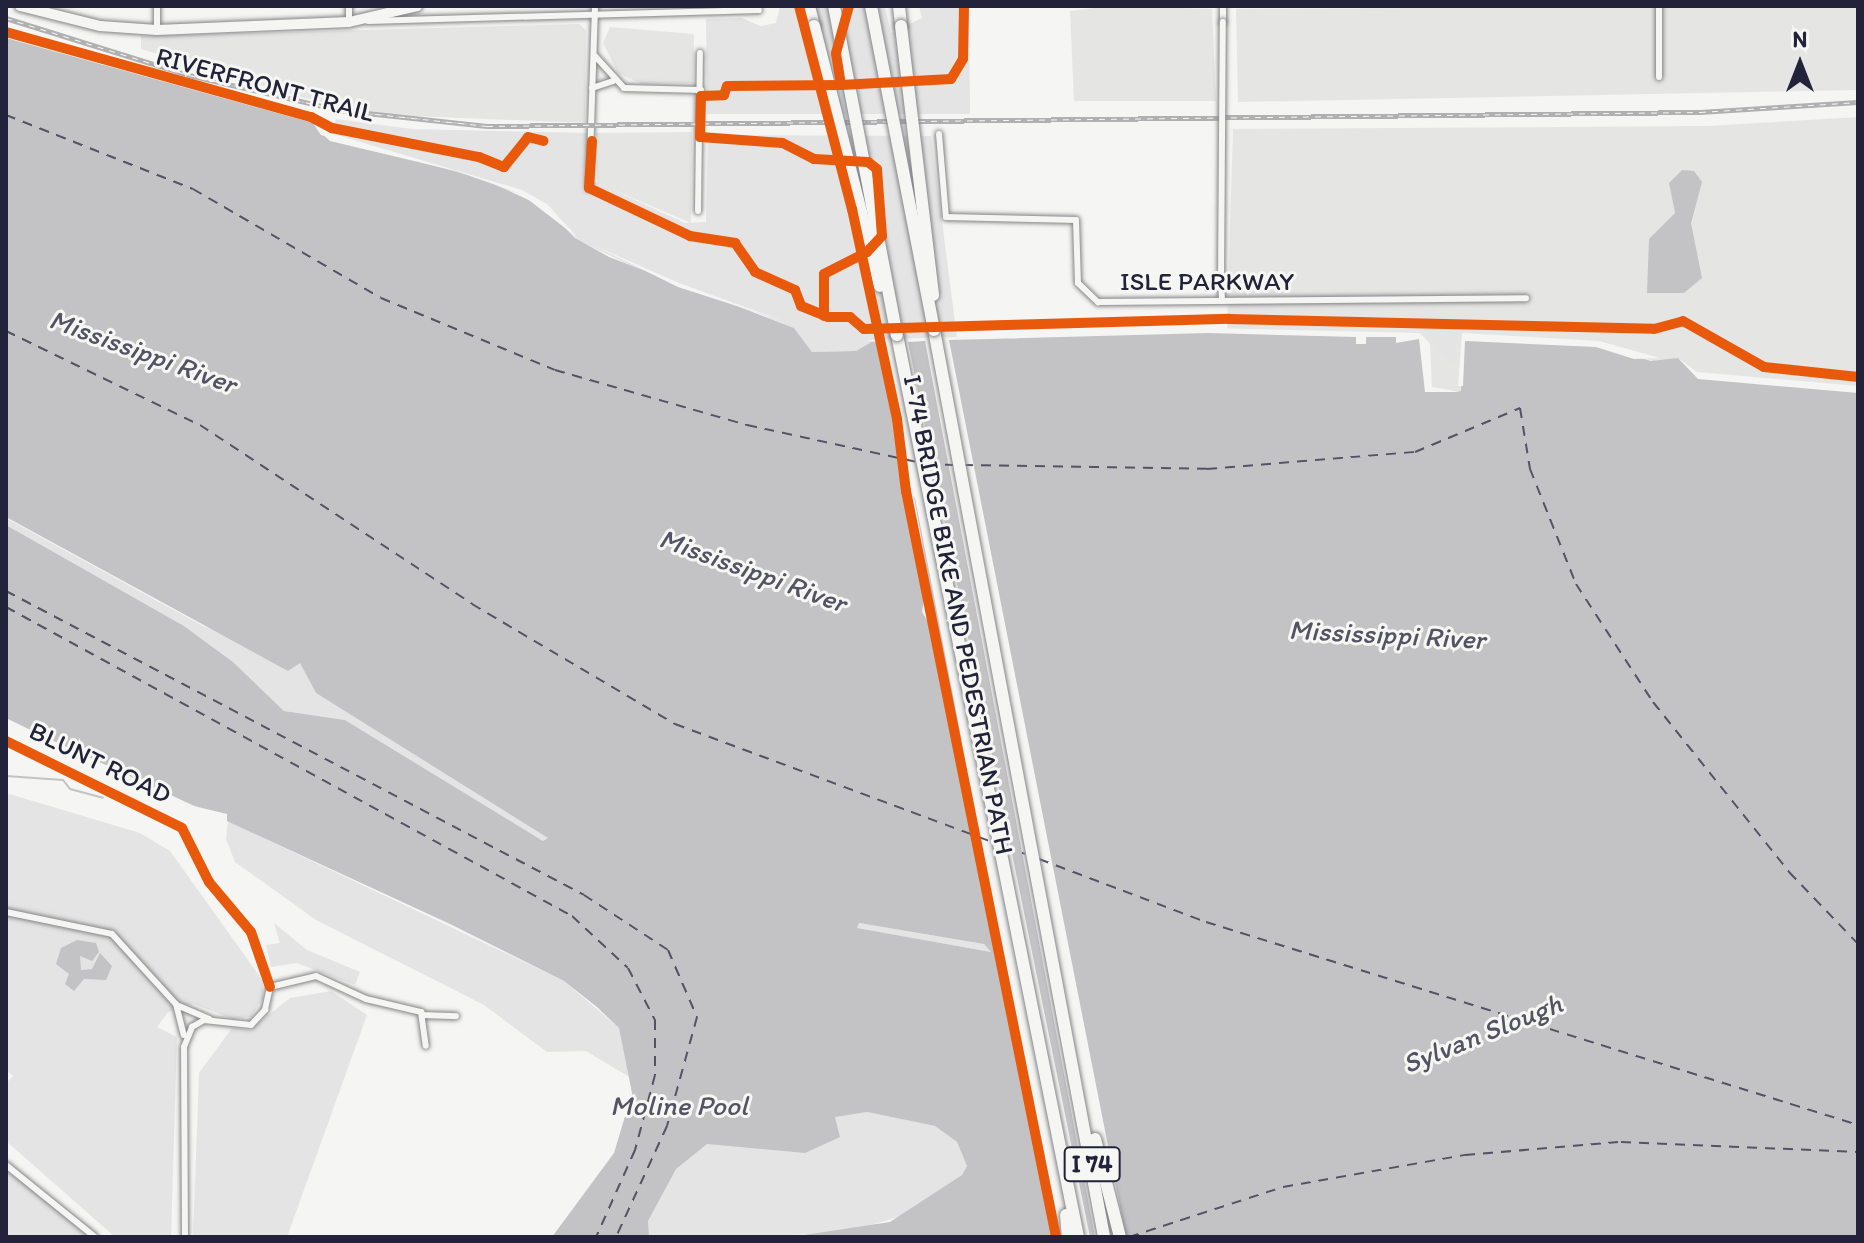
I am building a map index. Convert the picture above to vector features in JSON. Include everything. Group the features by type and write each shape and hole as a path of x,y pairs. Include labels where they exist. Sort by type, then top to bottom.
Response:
{"highway":[{"path":"809,6 897,335"},
{"name":"I 74","path":"834,6 1078,1237"},
{"name":"I 74","path":"871,6 1079,1091 1104,1237"},
{"path":"899,6 934,330"},
{"path":"1079,1091 1120,1237"},
{"path":"1061,1160 1068,1237"}],"main road":[{"path":"20,6 100,26 157,30 349,22 417,6"}],"street":[{"path":"157,6 157,30"},
{"path":"349,6 349,22 595,10 759,10"},
{"path":"1222,301 1223,6"},
{"path":"1659,6 1659,77"},
{"path":"589,188 595,10"},
{"path":"594,53 613,81 644,93 701,90"},
{"path":"698,211 700,53"},
{"path":"592,88 613,81"},
{"name":"ISLE PARKWAY","path":"939,134 946,217 1076,220 1078,283 1098,302 1526,298"},
{"path":"6,912 112,934 176,1004 211,1020 251,1025 265,1010 270,987 316,976 424,1015 456,1016"},
{"path":"176,1004 184,1041 185,1237"},
{"path":"424,1015 426,1046"},
{"path":"184,1041 192,1027 211,1020"},
{"path":"6,1165 95,1237"}],"shaded area":[{"path":"780,6 885,6 891,33 922,18 919,6 969,6 970,114 707,114 706,19 742,18 760,26 776,23"},
{"path":"1110,6 1212,9 1216,101 1074,101 1070,11"},
{"path":"1858,6 1858,90 1238,102 1236,9"},
{"path":"579,24 586,30 585,123 388,115 304,98 141,49 141,36"},
{"path":"610,27 694,34 693,83 642,84 618,73 603,43"},
{"path":"1858,117 1858,391 1707,377 1599,345 1462,343 1461,392 1428,390 1227,332 1233,129 1707,126"},
{"path":"336,119 412,129 588,133 587,178 685,223 706,222 708,135 931,136 957,338 873,341 856,351 812,352 794,328 752,311 772,332 579,241 546,208 521,194 330,141"},
{"path":"692,132 691,223 597,183 596,133"},
{"path":"1427,326 1456,335 1455,366 1430,340"},
{"path":"6,518 203,626 300,662 316,693 549,838 543,841 345,720 284,711 233,662 184,626 6,525"},
{"path":"6,793 140,833 170,851 263,981 263,998 251,1017 233,1019 193,1004 168,1012 157,1027 177,1037 171,1237 115,1237 6,1141 6,1083 13,1076 6,1070"},
{"path":"228,821 564,981 619,1028 631,1078 586,1051 547,1052 484,1005 316,920 235,862 226,839"},
{"path":"274,923 307,950 360,972 355,985 297,963 271,967 266,945 280,943"},
{"path":"859,923 984,944 991,952 856,928"},
{"path":"331,991 367,1015 287,1237 193,1237 199,1073 232,1028 250,1030 290,998"},
{"path":"867,1112 935,1126 957,1142 967,1166 962,1175 907,1214 843,1234 637,1237 684,1134"},
{"path":"6,1170 65,1214 88,1237 6,1237"}],"water":[{"path":"6,38 313,123 321,135 483,179 546,208 575,238 609,257 794,328 812,352 856,351 873,341 1208,332 1420,337 1427,347 1428,390 1461,391 1463,337 1599,345 1651,361 1678,358 1696,375 1858,391 1858,1237 791,1237 890,1222 962,1175 967,1166 957,1142 935,1126 867,1112 835,1117 840,1137 805,1153 707,1144 676,1169 648,1221 649,1237 552,1237 614,1153 632,1093 619,1028 564,981 450,924 6,719 6,525 184,626 233,662 284,711 345,720 543,841 548,838 316,693 300,663 288,671 6,517","holes":["859,923 984,944 991,952 857,928"]},
{"path":"1682,170 1694,171 1702,182 1691,223 1702,278 1684,293 1647,293 1649,239 1675,213 1669,183"},
{"path":"77,940 96,943 99,952 92,961 80,956 81,970 92,969 100,953 112,966 106,980 84,979 74,991 65,984 69,974 56,964 61,948"}],"pier":[{"path":"317,129 522,190 547,204 578,238 521,194 456,171 330,141"},
{"path":"593,245 679,283 783,321 678,287"},
{"path":"1208,328 1420,333 1430,344 1432,387 1461,392 1425,392 1419,339 1396,343 1396,337 1366,337 1366,344 1356,344 1356,337 1208,333 949,340 1126,1237 1095,1237 925,341 908,342 1090,1237 1054,1237 969,796 931,626 922,612 925,593 879,343 867,340","holes":["915,498 962,742 955,728"]},
{"path":"1462,333 1599,341 1660,358 1634,359 1596,347 1465,341 1463,386 1458,386"},
{"path":"1678,358 1697,372 1858,386 1858,393 1698,379"},
{"path":"6,718 177,802 227,814 227,825 200,810 171,806 51,748 6,724"}],"waterway":[{"path":"6,776 63,780 70,789 103,798"}],"ferry route":[{"path":"6,115 193,189 381,298 555,370 747,425 917,462"},
{"path":"6,331 200,425 472,604 675,724 992,842"},
{"path":"963,465 1207,469 1415,452 1520,408 1530,469 1576,584 1653,702 1789,872 1858,944"},
{"path":"927,464 953,465"},
{"path":"6,591 584,895 668,950 697,1017 667,1126 616,1237"},
{"path":"6,607 572,916 628,968 655,1020 655,1075 635,1150 596,1237"},
{"path":"1005,847 1025,854"},
{"path":"1039,859 1206,922 1858,1125"},
{"path":"1129,1237 1283,1187 1465,1155 1621,1142 1858,1152"}],"railway":[{"path":"6,18 189,75 339,110 487,126 1700,112 1858,102"}],"cycle path":[{"name":"I-74 BRIDGE BIKE AND PEDESTRIAN PATH","path":"799,6 852,209 897,419 906,491 1056,1237"},
{"path":"824,316 824,274 867,252 882,236 877,169 868,162 814,159 782,143 700,137 701,96 724,95 727,86 841,85 836,53 849,6"},
{"path":"841,85 951,79 963,59 964,6"},
{"name":"RIVERFRONT TRAIL","path":"6,32 311,117 332,128 479,157 504,167 528,137 544,141"},
{"path":"592,141 589,188 690,236 735,243 755,272 795,290 801,306 828,317 850,317 864,329 1229,319 1654,329 1683,321 1764,367 1858,377"},
{"name":"BLUNT ROAD","path":"6,741 182,828 209,882 251,932 270,987"}],"water label":[{"name":"Mississippi River","path":"143,351"},
{"name":"Mississippi River","path":"753,570"},
{"name":"Mississippi River","path":"1387,634"},
{"name":"Sylvan Slough","path":"1482,1033"},
{"name":"Moline Pool","path":"679,1105"}]}
